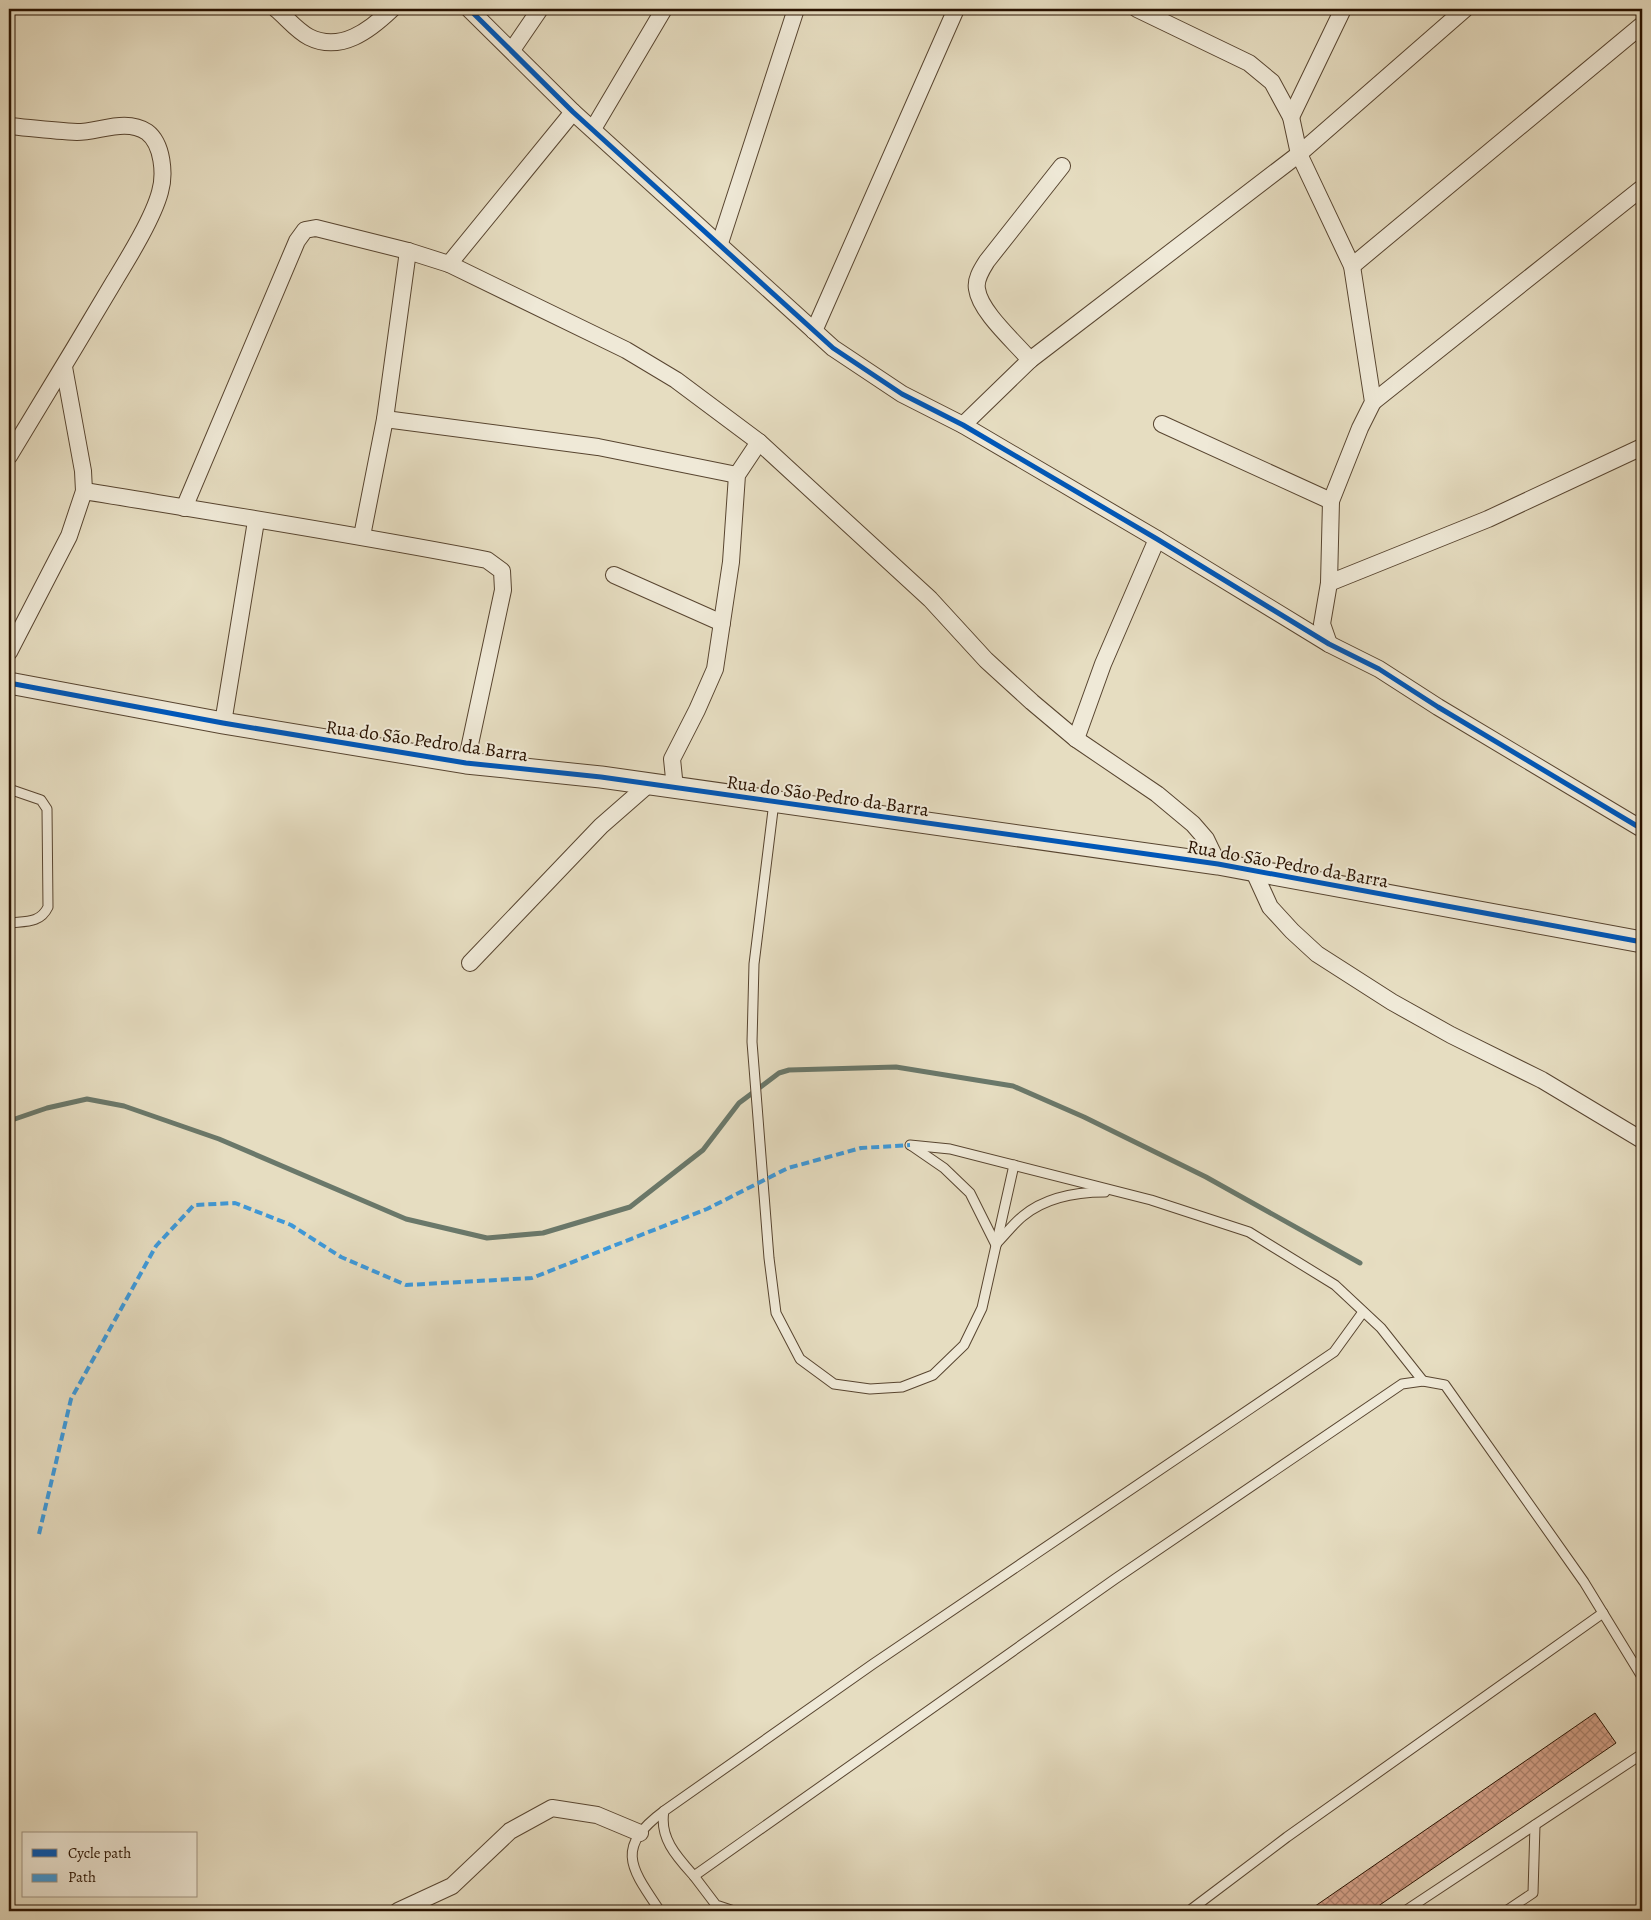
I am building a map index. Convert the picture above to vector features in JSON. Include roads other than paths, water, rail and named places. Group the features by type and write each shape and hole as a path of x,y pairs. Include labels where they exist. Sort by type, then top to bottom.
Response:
{"street":[{"path":"276,9 308,37 334,42 356,38 374,26 392,9"},
{"path":"469,9 573,112 720,243 833,348 902,394 962,425 1158,539 1329,644 1379,669 1438,707 1642,829"},
{"path":"512,50 540,9"},
{"path":"593,129 664,9"},
{"path":"720,243 796,9"},
{"path":"814,331 956,9"},
{"path":"1137,9 1249,63 1272,82 1291,117 1298,154 1352,266 1373,402"},
{"path":"1291,117 1343,9"},
{"path":"962,425 1030,360 1298,154 1465,9"},
{"path":"1352,266 1642,25"},
{"path":"449,264 573,112"},
{"path":"9,126 80,132 111,126 129,127 145,131 154,138 160,154 162,178 160,194 137,243 9,456"},
{"path":"1030,360 986,310 976,288 979,274 987,261 1062,166"},
{"path":"1329,644 1322,624 1329,582 1331,501 1360,428 1373,402 1642,188"},
{"path":"184,508 293,250 305,230 316,228 408,251 449,264 626,350 676,380 759,442 930,598 986,660 1032,702 1076,739 1157,794 1194,824 1206,839 1218,864"},
{"path":"362,536 385,418 408,251"},
{"path":"9,652 69,536 84,491 83,471 64,367"},
{"path":"385,418 598,447 737,475"},
{"path":"1162,424 1331,501"},
{"path":"675,788 672,760 715,669 732,562 737,475 759,442"},
{"path":"1329,582 1488,519 1642,447"},
{"path":"84,491 256,521 362,536 487,560 502,571 503,590 466,763"},
{"path":"222,723 256,521"},
{"path":"1076,739 1103,664 1158,539"},
{"path":"614,574 722,623"},
{"name":"Rua do São Pedro da Barra","path":"9,683 222,723 466,763 648,784 1218,864 1642,942"},
{"path":"470,962 601,826 648,784"},
{"path":"1254,872 1270,907 1317,954 1392,1002 1451,1035 1542,1080 1642,1140"},
{"path":"398,1911 452,1886 510,1831 552,1808 597,1815 640,1833"}],"lane":[{"path":"9,789 41,800 47,809 48,908 36,920 9,923"},
{"path":"774,802 754,964 752,1042 776,1313 800,1359 834,1384 870,1389 902,1387 933,1375 964,1345 982,1308 1014,1165"},
{"path":"996,1245 970,1193 944,1168 910,1145 950,1149 1151,1200 1249,1232 1335,1285 1381,1328 1423,1380"},
{"path":"996,1245 1024,1215 1058,1197 1084,1192 1116,1192"},
{"path":"660,1911 635,1875 631,1855 645,1825 873,1664 1334,1352 1363,1312"},
{"path":"694,1876 1123,1574 1402,1384 1423,1380 1445,1385 1584,1582 1642,1677"},
{"path":"1189,1911 1287,1837 1603,1613"},
{"path":"1406,1911 1642,1754"},
{"path":"664,1811 661,1824 671,1849 716,1904 734,1911"},
{"path":"1506,1911 1533,1893 1536,1825"}],"waterway":[{"path":"9,1121 47,1108 87,1099 124,1106 219,1139 406,1219 487,1238 543,1233 630,1207 703,1150 739,1103 779,1073 789,1070 896,1067 1013,1086 1084,1117 1206,1177 1360,1263"}]}
